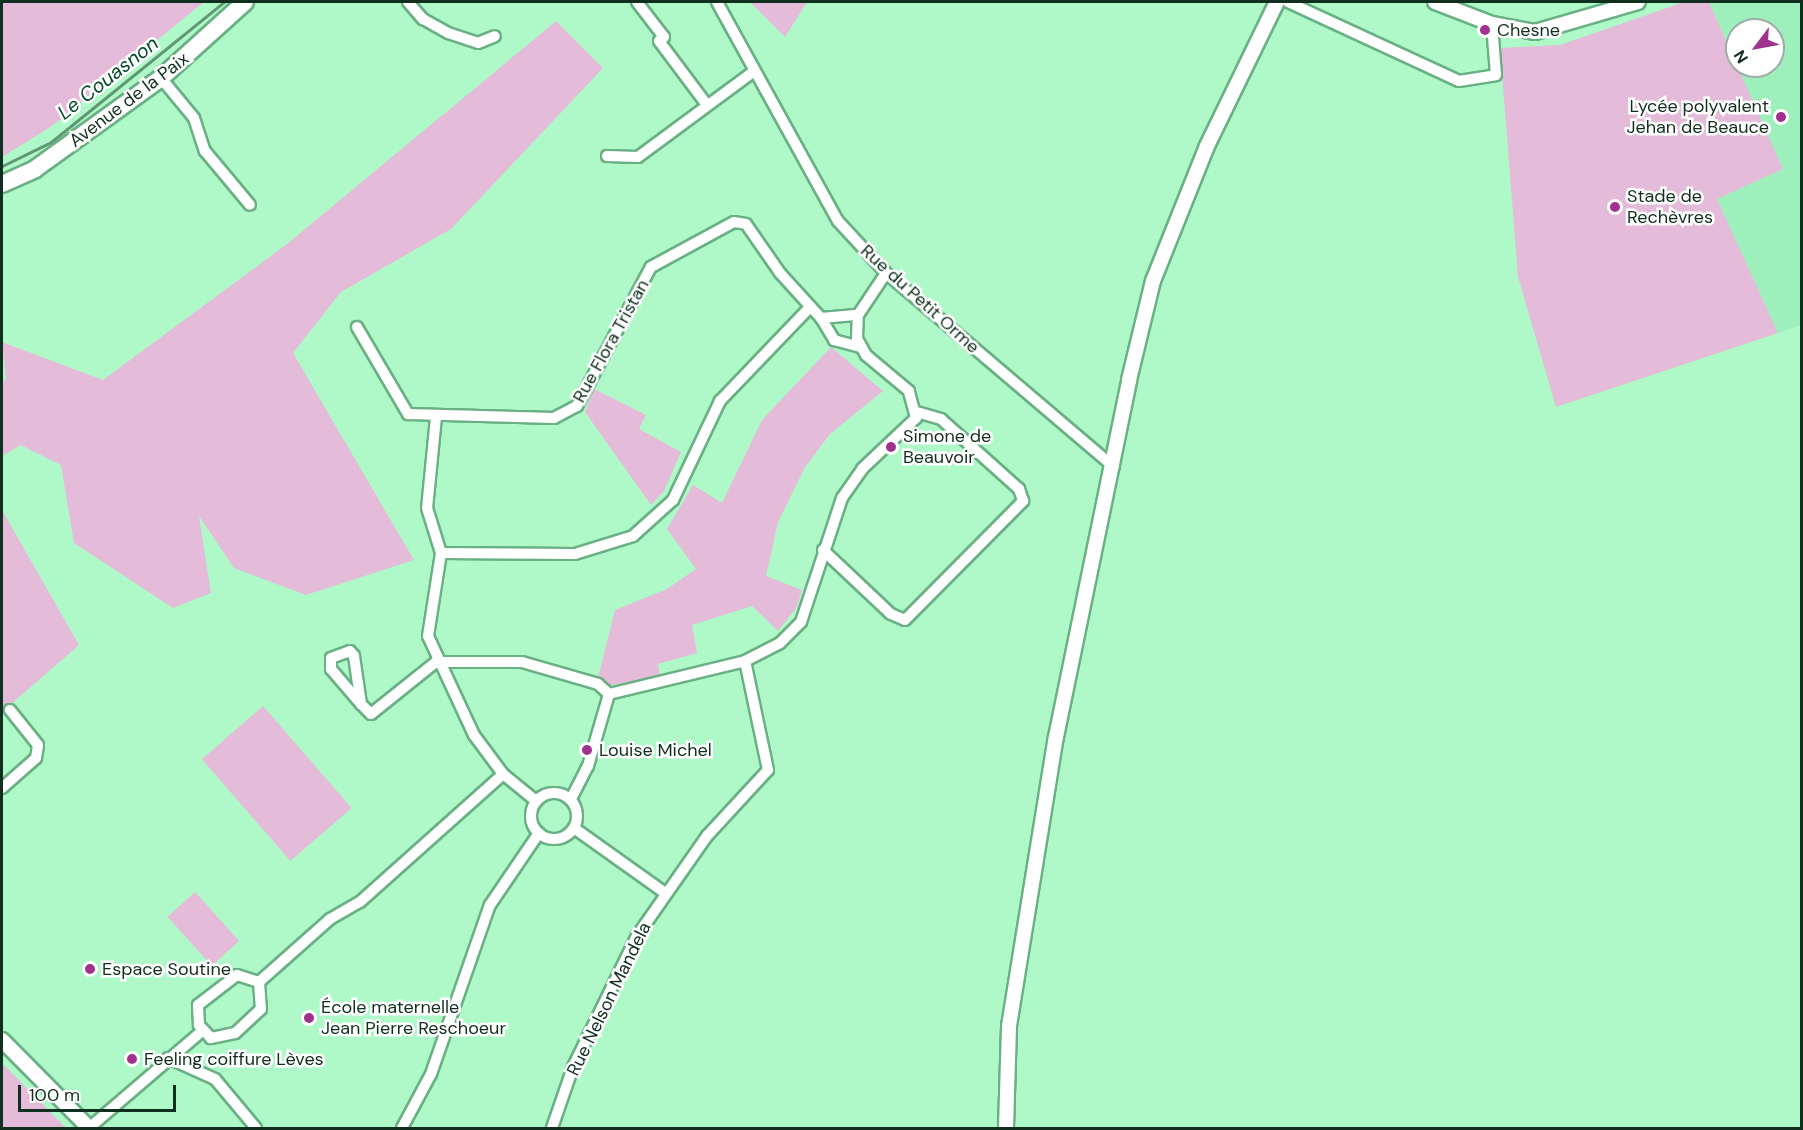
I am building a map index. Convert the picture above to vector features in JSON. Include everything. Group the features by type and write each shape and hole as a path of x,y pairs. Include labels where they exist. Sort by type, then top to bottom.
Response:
{"main road":[{"name":"Avenue de la Paix","path":"2,184 34,169 161,78 245,2"}],"street":[{"path":"408,2 423,19 448,33 478,43 495,36"},
{"path":"637,2 664,37 659,41 707,105"},
{"name":"Rue du Petit Orme","path":"717,2 753,72 837,221 886,273 1114,467"},
{"path":"1006,1128 1009,1026 1056,737 1153,281 1207,146 1276,2"},
{"path":"1288,2 1459,81 1496,75 1492,24"},
{"path":"1435,2 1492,24 1535,32 1556,29 1638,2"},
{"path":"607,156 638,157 753,72"},
{"path":"161,78 194,118 206,151 250,205"},
{"name":"Rue Flora Tristan","path":"357,327 401,408 436,417 566,414 586,392 651,267 734,222 746,224 821,318 834,340 860,347"},
{"path":"609,694 745,662 780,643 801,622 835,513 854,480 913,424 916,412 909,391 860,347 858,315 886,273"},
{"path":"441,553 575,554 633,536 673,500 720,401 810,307"},
{"path":"821,318 858,315"},
{"path":"823,550 891,614 905,620 1023,501 1019,489 940,419 916,412"},
{"path":"436,417 427,508 441,553 428,636 436,662 474,735 503,774 536,801"},
{"path":"361,704 354,656 350,651 331,658 331,669 361,704 371,714 436,662 522,662 598,684 609,694"},
{"name":"Rue Nelson Mandela","path":"552,1128 573,1067 637,936 707,836 768,770 745,662"},
{"path":"571,799 588,766 609,694"},
{"path":"2,788 36,758 38,745 10,710"},
{"path":"259,982 330,918 360,902 503,774"},
{"path":"549,793 571,799 578,813 574,828 554,839 539,833 532,821 536,801 549,793"},
{"path":"574,828 665,893"},
{"path":"402,1128 431,1074 490,905 539,833"},
{"path":"202,1031 198,1005 220,983 237,975 259,982"},
{"path":"202,1031 217,1039 235,1033 261,1009 259,982"},
{"path":"2,1040 86,1125 202,1031"},
{"path":"168,1058 215,1079 256,1128"}],"shaded area":[{"path":"2,2 204,2 52,126 2,157"},
{"path":"750,2 807,2 785,37"},
{"name":"Stade de Rechèvres","path":"1684,2 1709,2 1725,38 1725,78 1743,78 1783,169 1717,199 1778,333 1556,407 1518,277 1500,48 1560,45"},
{"name":"Lycée polyvalent Jehan de Beauce","path":"1709,2 1801,2 1801,325 1778,333 1717,199 1783,169 1742,78 1785,78 1785,18 1725,18 1725,38"},
{"path":"556,21 603,68 451,229 341,292 293,353 414,560 306,595 234,568 199,516 211,593 173,608 74,543 61,465 21,445 2,456 2,383 6,379 2,342 103,380 287,244"},
{"path":"831,347 883,391 830,434 805,467 778,522 766,576 802,590 797,607 778,631 752,606 692,625 697,653 658,664 660,676 607,686 598,678 615,610 667,589 696,569 667,529 693,485 722,503 762,420"},
{"path":"594,389 646,415 639,429 681,452 664,491 651,505 585,412"},
{"path":"2,510 79,645 2,712"},
{"path":"263,706 352,808 290,861 202,759"},
{"path":"195,892 239,941 212,966 168,917"},
{"path":"2,1063 66,1128 2,1128"}],"waterway":[{"name":"Le Couasnon","path":"2,166 51,142 224,2"}],"place":[{"name":"Chesne","path":"1485,30"},
{"name":"Lycée polyvalent Jehan de Beauce","path":"1781,117"},
{"name":"Stade de Rechèvres","path":"1615,207"},
{"name":"Simone de Beauvoir","path":"891,447"},
{"name":"Louise Michel","path":"587,750"},
{"name":"Espace Soutine","path":"90,969"},
{"name":"École maternelle Jean Pierre Reschoeur","path":"309,1018"},
{"name":"Feeling coiffure Lèves","path":"132,1059"}]}
